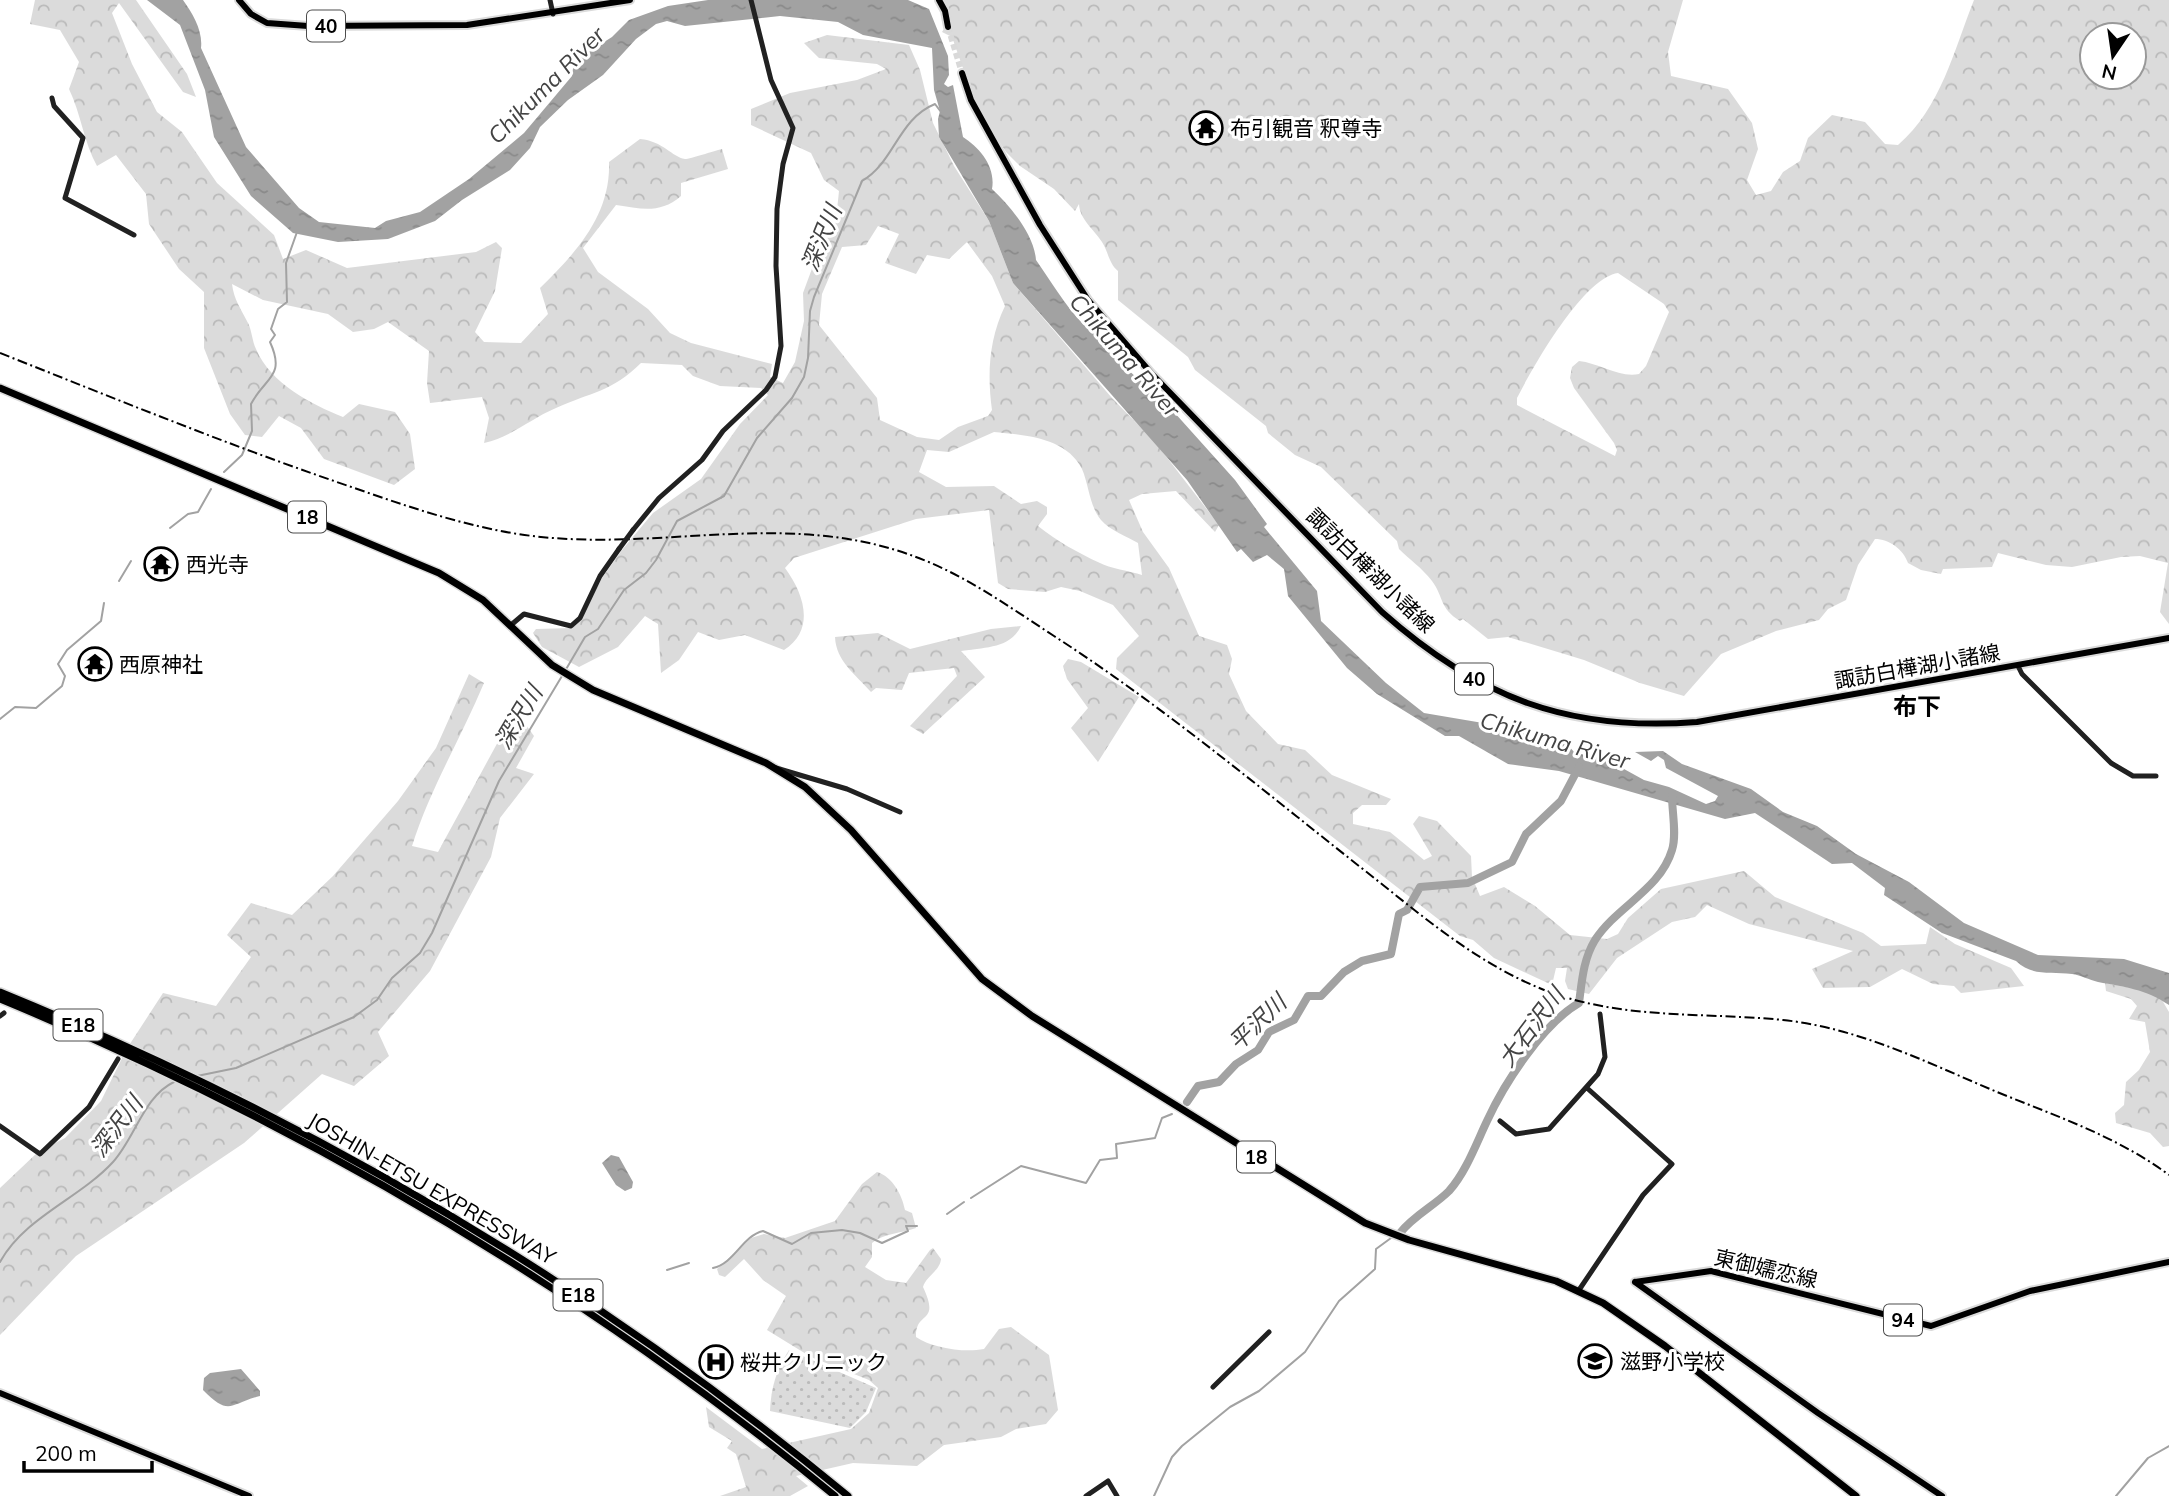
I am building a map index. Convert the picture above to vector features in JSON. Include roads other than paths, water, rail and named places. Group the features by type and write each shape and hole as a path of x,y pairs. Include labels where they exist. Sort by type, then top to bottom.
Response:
{"highway":[{"name":"18","path":"0,388 439,573 470,590 552,664 593,690 776,768 796,781 851,830 982,979 1032,1016 1365,1223 1409,1240 1544,1277 1579,1290 1609,1306 1665,1346 1856,1496"},
{"name":"JOSHIN-ETSU EXPRESSWAY","path":"0,992 286,1127 436,1206 596,1307 724,1398 848,1496"},
{"name":"JOSHIN-ETSU EXPRESSWAY","path":"0,999 153,1062"},
{"name":"JOSHIN-ETSU EXPRESSWAY","path":"286,1127 433,1213 561,1293 710,1398 835,1496"}],"main road":[{"name":"40","path":"239,0 260,21 280,26 451,26 553,14 630,0"},
{"path":"939,0 946,12 948,27"},
{"name":"諏訪白樺湖小諸線","path":"962,74 975,108 1040,225 1095,309 1151,373 1382,612 1411,637 1468,676 1538,706 1603,722 1636,726 1702,721 2169,638"},
{"name":"東御嬬恋線","path":"1942,1496 1818,1413 1635,1282 1712,1271 1931,1326 2030,1291 2169,1262"},
{"path":"0,1393 249,1496"}],"street":[{"path":"550,0 553,14"},
{"path":"510,625 524,614 571,626 579,618 600,576 659,498 702,460 731,421 766,390 775,377 781,346 776,240 783,164 793,131 771,80 751,0"},
{"path":"52,98 54,106 83,138 65,198 134,235"},
{"path":"2018,666 2022,674 2111,763 2133,776 2156,776"},
{"path":"776,768 805,775 900,812"},
{"path":"796,781 805,775"},
{"path":"1500,1121 1517,1134 1549,1129 1598,1074 1605,1057 1600,1014"},
{"path":"0,1126 40,1154 89,1107 118,1059"},
{"path":"1579,1290 1643,1195 1672,1164 1587,1088"},
{"path":"1213,1387 1269,1332"},
{"path":"1086,1496 1108,1481 1117,1496"}],"water":[{"path":"147,0 183,0 196,23 201,48 246,147 299,208 319,222 375,228 386,221 420,212 469,179 524,133 572,76 574,61 612,37 629,20 668,6 708,0 908,0 929,9 948,56 949,75 944,84 948,87 953,85 963,137 985,159 992,173 992,189 1020,221 1031,240 1036,260 1052,284 1082,323 1124,357 1121,363 1139,380 1147,382 1235,480 1267,524 1264,527 1317,591 1321,621 1386,683 1424,713 1483,723 1498,731 1507,728 1566,743 1575,753 1604,758 1644,780 1669,787 1706,804 1715,801 1718,796 1666,768 1664,760 1658,756 1651,761 1635,752 1663,751 1682,764 1751,789 1783,812 1817,826 1856,854 1909,882 1964,923 2038,955 2124,959 2169,973 2169,1005 2135,989 2075,975 2029,969 2016,961 1942,933 1884,895 1885,888 1852,863 1832,864 1755,813 1725,819 1559,771 1508,764 1459,736 1445,736 1377,694 1347,668 1288,596 1284,569 1267,555 1253,562 1241,549 1237,552 1187,480 1013,283 989,221 939,137 940,111 934,90 932,48 863,35 838,22 780,16 685,26 667,21 656,24 636,39 603,75 568,100 540,127 530,148 510,170 462,200 435,221 388,239 338,242 293,233 251,196 214,137 205,90 180,25"},
{"path":"611,1155 619,1157 633,1182 632,1188 625,1191 616,1185 602,1163"},
{"path":"241,1369 260,1391 260,1396 225,1406 203,1390 204,1378 210,1373"}],"waterway":[{"name":"深沢川","path":"565,671 585,637 598,629 624,590 646,573 656,560 677,521 724,496 757,438 792,398 804,377 808,358 810,311 814,297 862,181 882,163 912,120 935,104 941,112"},
{"path":"224,472 242,455 252,431 251,404 275,370 276,363 270,342 275,335 271,329 278,309 287,302 286,263 297,232"},
{"path":"170,528 188,514 198,512 211,489"},
{"path":"119,581 131,561"},
{"path":"0,719 15,707 36,708 62,686 65,676 58,664 67,650 101,621 104,603"},
{"name":"深沢川","path":"197,1076 236,1068 354,1017 377,1000 392,978 420,953 432,933 499,781 562,676"},
{"name":"平沢川","path":"1187,1102 1198,1086 1219,1082 1236,1064 1258,1050 1269,1032 1294,1020 1308,996 1321,996 1344,972 1362,961 1391,954 1399,914 1407,910 1420,887 1468,883 1512,862 1526,834 1561,801 1579,767"},
{"name":"大石沢川","path":"1400,1233 1449,1191 1461,1175 1495,1106 1526,1055 1565,1012 1579,1003 1585,963 1595,940 1604,928 1648,887 1666,864 1674,837 1672,796"},
{"name":"深沢川","path":"0,1262 23,1233 85,1187 113,1162 147,1107 164,1088 174,1082"},
{"name":"平沢川","path":"971,1198 1021,1166 1086,1183 1100,1160 1117,1158 1116,1144 1155,1138 1162,1118 1172,1114"},
{"name":"平沢川","path":"947,1214 964,1202"},
{"name":"平沢川","path":"713,1268 727,1261 749,1238 763,1231 792,1244 811,1233 842,1230 860,1233 882,1243 908,1231 906,1226 917,1226"},
{"name":"大石沢川","path":"1154,1496 1172,1457 1182,1446 1230,1407 1259,1391 1305,1352 1339,1301 1375,1269 1376,1249 1391,1238"},
{"name":"平沢川","path":"667,1270 689,1263"},
{"path":"2116,1496 2148,1458 2169,1446"}],"tunnel":[{"path":"948,27 962,73"}],"railway":[{"path":"0,353 292,466 425,512 495,530 571,539 776,533 828,536 879,545 931,563 994,597 1094,662 1209,747 1426,919 1472,952 1521,980 1547,991 1605,1007 1783,1020 1811,1024 1866,1039 2086,1128 2129,1149 2169,1175"}],"place":[{"name":"布引観音 釈尊寺","path":"1206,128"},
{"name":"西光寺","path":"161,564"},
{"name":"西原神社","path":"95,664"},
{"name":"滋野小学校","path":"1595,1361"},
{"name":"桜井クリニック","path":"716,1362"}],"district":[{"name":"布下","path":"1917,706"}],"water label":[{"name":"Chikuma River","path":"546,85"},
{"name":"Chikuma River","path":"1125,355"},
{"name":"Chikuma River","path":"1555,740"}]}
